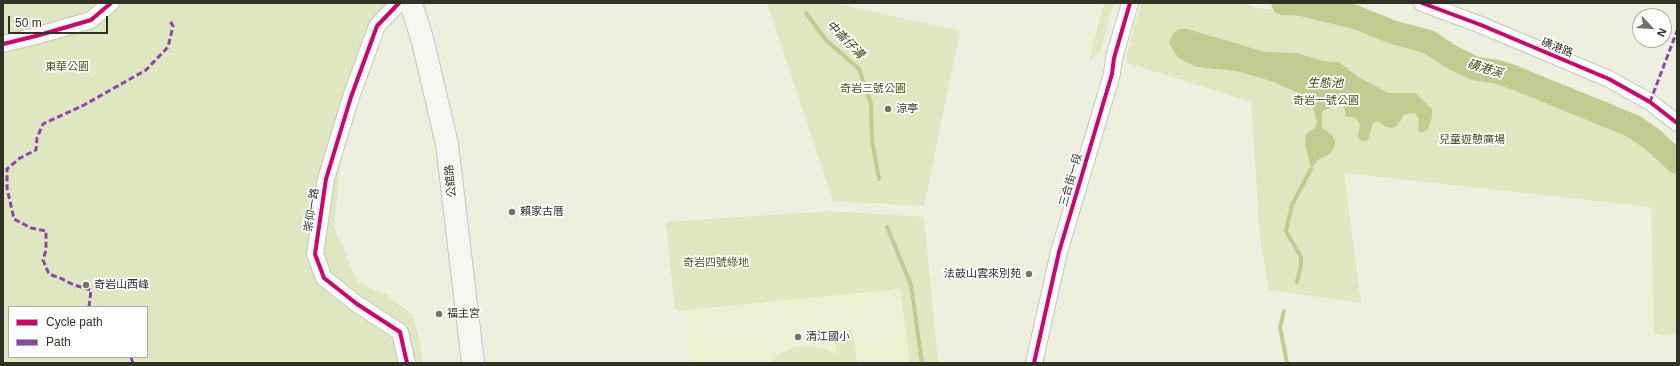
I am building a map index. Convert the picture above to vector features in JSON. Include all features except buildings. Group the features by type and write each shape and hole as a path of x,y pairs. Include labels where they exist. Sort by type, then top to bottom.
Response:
{"street":[{"path":"3,44 91,20 111,3"},
{"name":"崇仰一路","path":"399,3 377,26 351,97 326,179 314,254 324,278 357,304 400,332 407,363"},
{"name":"公舘路","path":"411,3 423,42 447,144 473,363"},
{"name":"三合街一段","path":"1034,363 1059,252 1112,74 1114,58 1130,3"},
{"name":"磺港路","path":"1422,3 1481,25 1609,79 1650,102 1677,123"},
{"name":"磺港路","path":"1650,102 1677,109"}],"shaded area":[{"name":"清江國小","path":"900,289 910,363 693,363 686,310"}],"green space":[{"name":"東華公園","path":"3,3 401,3 381,25 342,149 334,227 358,282 385,294 413,315 423,363 3,363"},
{"name":"奇岩三號公園","path":"767,3 834,3 960,31 924,206 833,201"},
{"path":"1104,3 1114,3 1100,52 1089,60"},
{"name":"奇岩一號公園","path":"1141,3 1241,3 1257,8 1301,13 1327,20 1393,45 1426,52 1447,62 1458,71 1470,75 1502,81 1626,129 1643,140 1671,165 1677,173 1677,335 1654,334 1651,207 1344,173 1361,303 1269,290 1260,238 1251,102 1127,63 1127,55"},
{"name":"奇岩四號綠地","path":"830,211 924,217 938,363 910,363 900,289 675,311 666,222"},
{"path":"852,329 857,363 771,363 777,356 795,347 808,346 822,348 837,354 834,331"}],"water":[{"name":"生態池","path":"1178,29 1187,29 1265,52 1296,53 1323,61 1339,62 1360,78 1388,93 1415,93 1432,109 1432,117 1428,129 1422,133 1418,130 1419,119 1416,114 1410,113 1404,115 1397,126 1392,128 1386,127 1378,121 1373,123 1368,140 1363,141 1358,138 1360,125 1357,120 1354,117 1346,117 1344,106 1339,103 1322,112 1322,128 1332,135 1335,140 1335,146 1331,153 1318,160 1311,169 1305,143 1306,134 1316,127 1317,121 1312,104 1305,96 1271,81 1237,71 1197,67 1180,59 1169,43 1173,34"}],"waterway":[{"name":"磺港溪","path":"1283,3 1302,4 1355,17 1392,32 1429,42 1450,56 1474,68 1498,72 1513,77 1633,126 1652,139 1677,162"},
{"name":"中崙仔溝","path":"806,13 826,40 859,69 871,104 872,140 879,179"},
{"path":"1297,282 1301,265 1301,257 1286,231 1292,205 1311,169"},
{"name":"中崙仔溝","path":"887,227 911,285 922,363"},
{"path":"1284,311 1280,327 1287,363"}],"marked path":[{"path":"89,306 91,290 74,285 49,274 43,260 46,250 46,231 31,228 14,219 7,188 7,169 20,158 36,150 37,138 43,124 84,105 146,70 168,47 173,26 170,21"},
{"path":"1650,102 1677,31"},
{"path":"131,358 133,363"}],"cycle path":[{"path":"3,44 91,20 111,3"},
{"path":"399,3 377,26 351,97 326,179 315,254 324,278 357,304 400,332 407,363"},
{"path":"1034,363 1059,252 1112,74 1114,58 1130,3"},
{"path":"1422,3 1481,25 1609,79 1650,102 1677,123"}],"place":[{"name":"涼亭","path":"888,109"},
{"name":"賴家古厝","path":"512,212"},
{"name":"法鼓山雲來別苑","path":"1029,274"},
{"name":"奇岩山西峰","path":"86,285"},
{"name":"福主宮","path":"439,314"},
{"name":"清江國小","path":"798,337"}],"park label":[{"name":"兒童遊憩廣場","path":"1472,140"}]}
